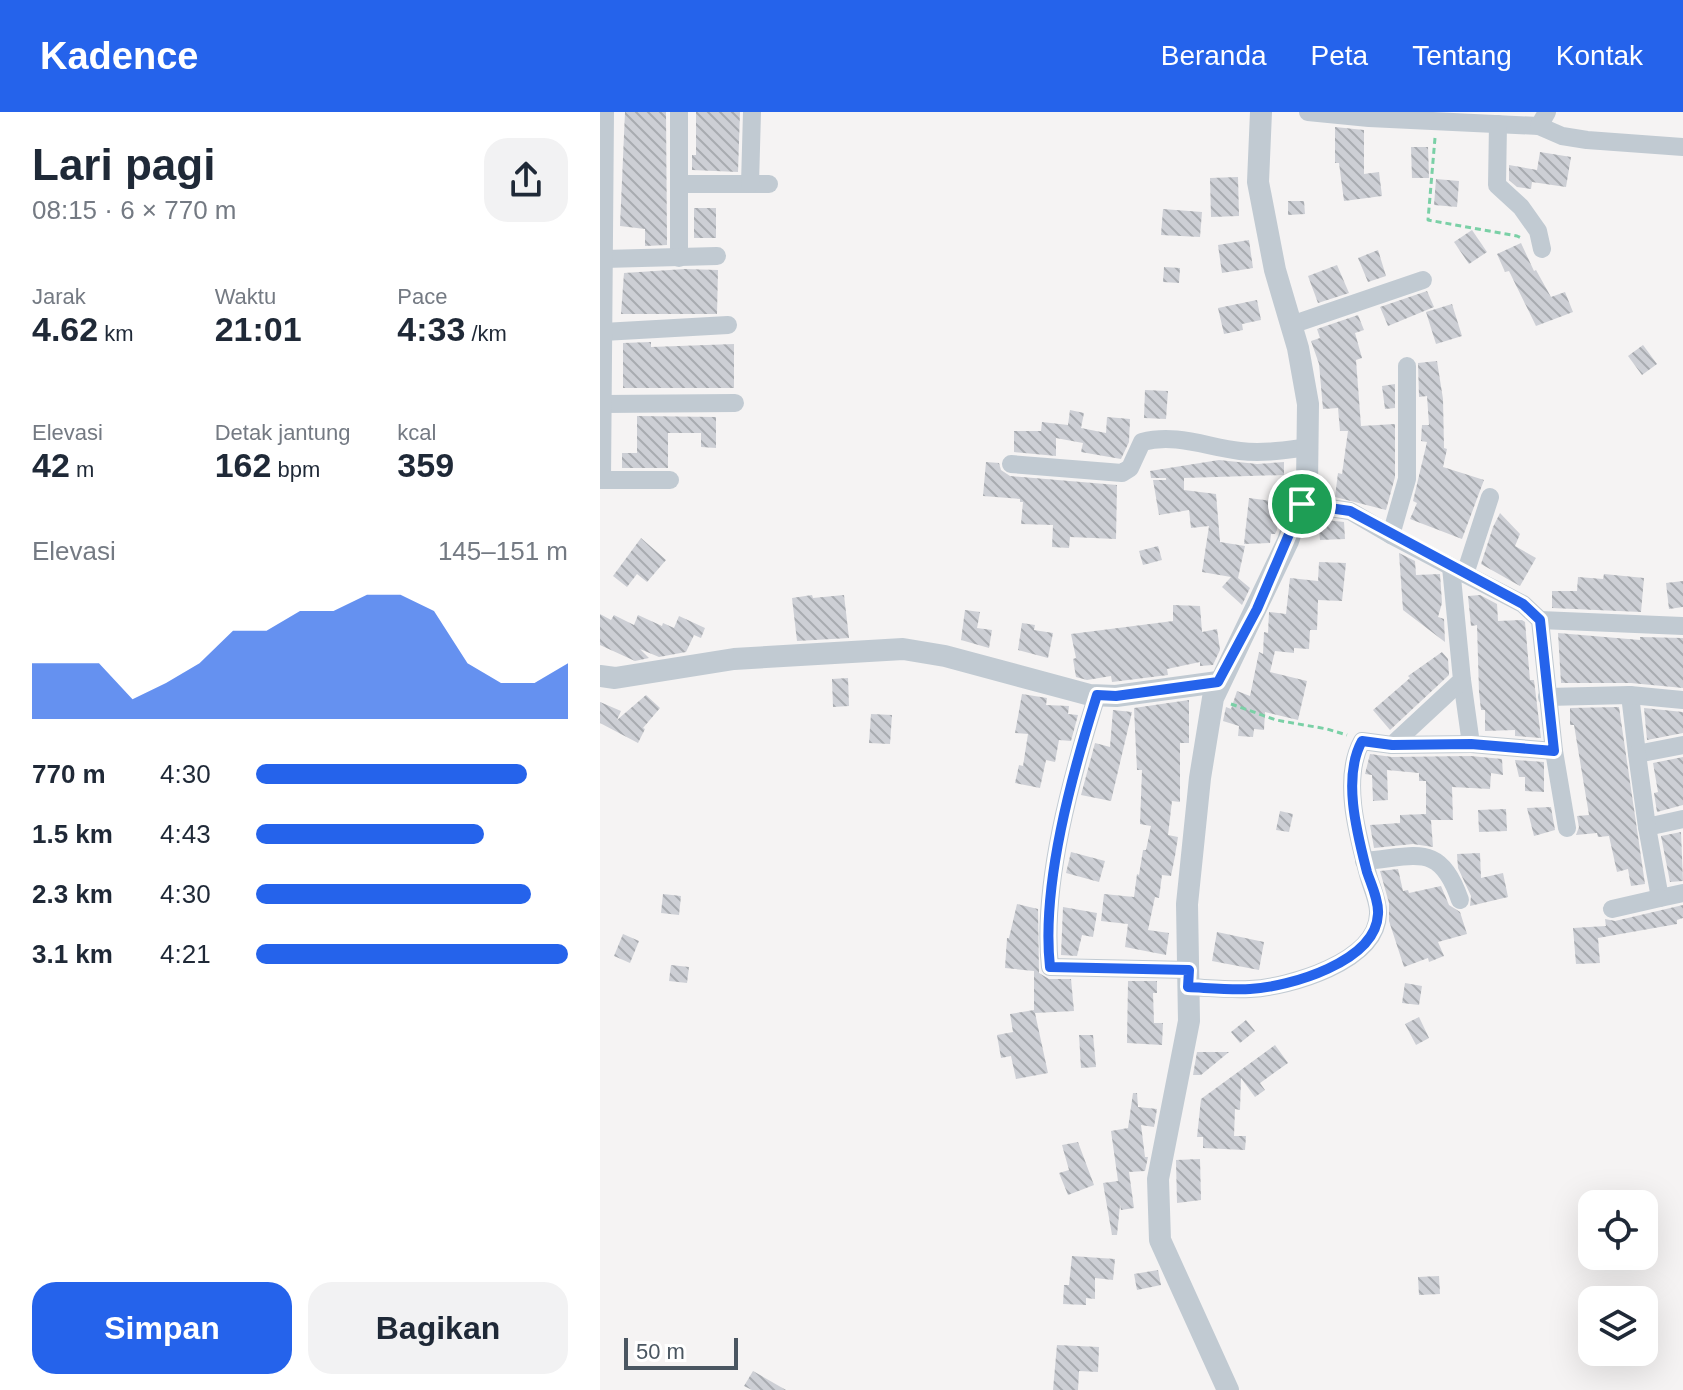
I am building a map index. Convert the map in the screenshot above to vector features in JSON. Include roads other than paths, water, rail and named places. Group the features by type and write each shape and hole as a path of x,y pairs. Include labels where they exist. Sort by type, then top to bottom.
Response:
{"street":[{"path":"605,112 601,480 670,480"},
{"path":"679,112 679,258"},
{"path":"750,184 752,112"},
{"path":"1228,1390 1160,1240 1158,1179 1189,1021 1187,904 1200,778 1215,690 1257,609 1302,504 1307,484 1308,404 1275,270 1258,182 1261,112"},
{"path":"1308,112 1498,124 1543,119 1562,136 1683,147"},
{"path":"1498,124 1497,185 1521,207 1538,231 1542,249"},
{"path":"679,184 769,184"},
{"path":"604,259 717,256"},
{"path":"1291,325 1423,280"},
{"path":"603,332 728,325"},
{"path":"1391,535 1407,479 1407,366"},
{"path":"603,404 735,403"},
{"path":"1011,464 1122,473 1130,468 1142,442 1174,438 1244,452 1309,447"},
{"path":"1471,744 1462,680 1458,570 1490,497"},
{"path":"1302,504 1350,511 1523,604 1540,620 1683,626"},
{"path":"1540,620 1554,751 1567,828"},
{"path":"600,676 615,678 734,659 903,649 945,656 1097,695 1215,690"},
{"path":"1392,745 1462,680"},
{"path":"1097,695 1076,766 1049,906 1050,967 1189,978 1252,989 1317,976 1353,954 1372,936 1379,913 1364,861 1350,777 1354,755 1362,741 1392,745 1471,744 1554,751"},
{"path":"1547,697 1630,695 1683,700"},
{"path":"1630,695 1647,827 1660,898"},
{"path":"1637,754 1683,745"},
{"path":"1647,827 1683,819"},
{"path":"1364,861 1429,856 1439,862 1453,881 1460,900"},
{"path":"1612,909 1683,893"}]}
